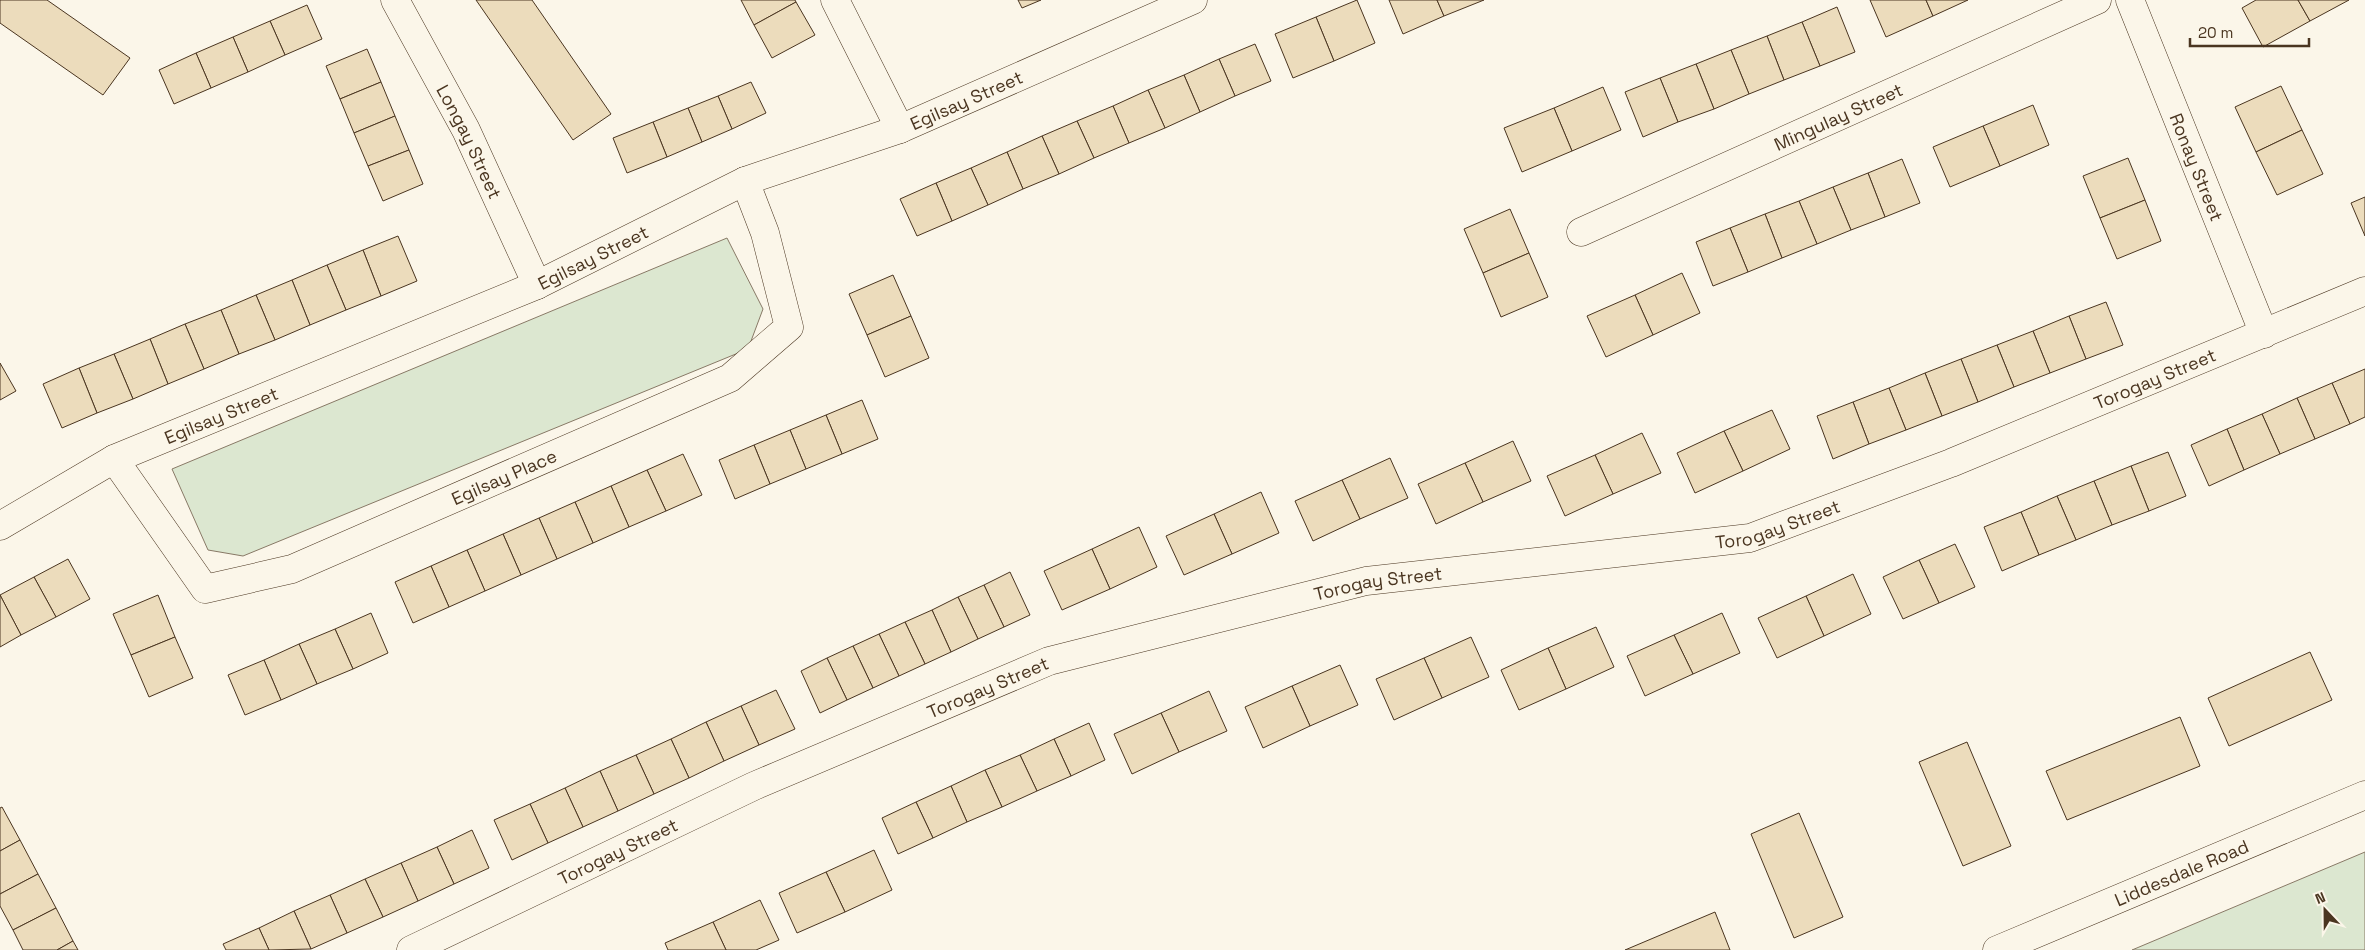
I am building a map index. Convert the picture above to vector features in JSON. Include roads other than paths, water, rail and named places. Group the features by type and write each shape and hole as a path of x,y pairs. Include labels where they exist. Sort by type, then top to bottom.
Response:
{"street":[{"name":"Longay Street","path":"395,0 466,130 537,285"},
{"path":"835,0 900,129"},
{"name":"Egilsay Street","path":"0,526 114,458 537,285 745,181 900,129 1193,0"},
{"name":"Mingulay Street","path":"1581,232 2097,0"},
{"name":"Ronay Street","path":"2130,0 2264,334"},
{"name":"Egilsay Place","path":"114,458 205,589 292,569 730,378 789,327 765,233 745,181"},
{"name":"Torogay Street","path":"411,950 754,786 1049,662 1366,581 1750,538 1951,463 2365,291"},
{"name":"Liddesdale Road","path":"1997,950 2365,796"}]}
